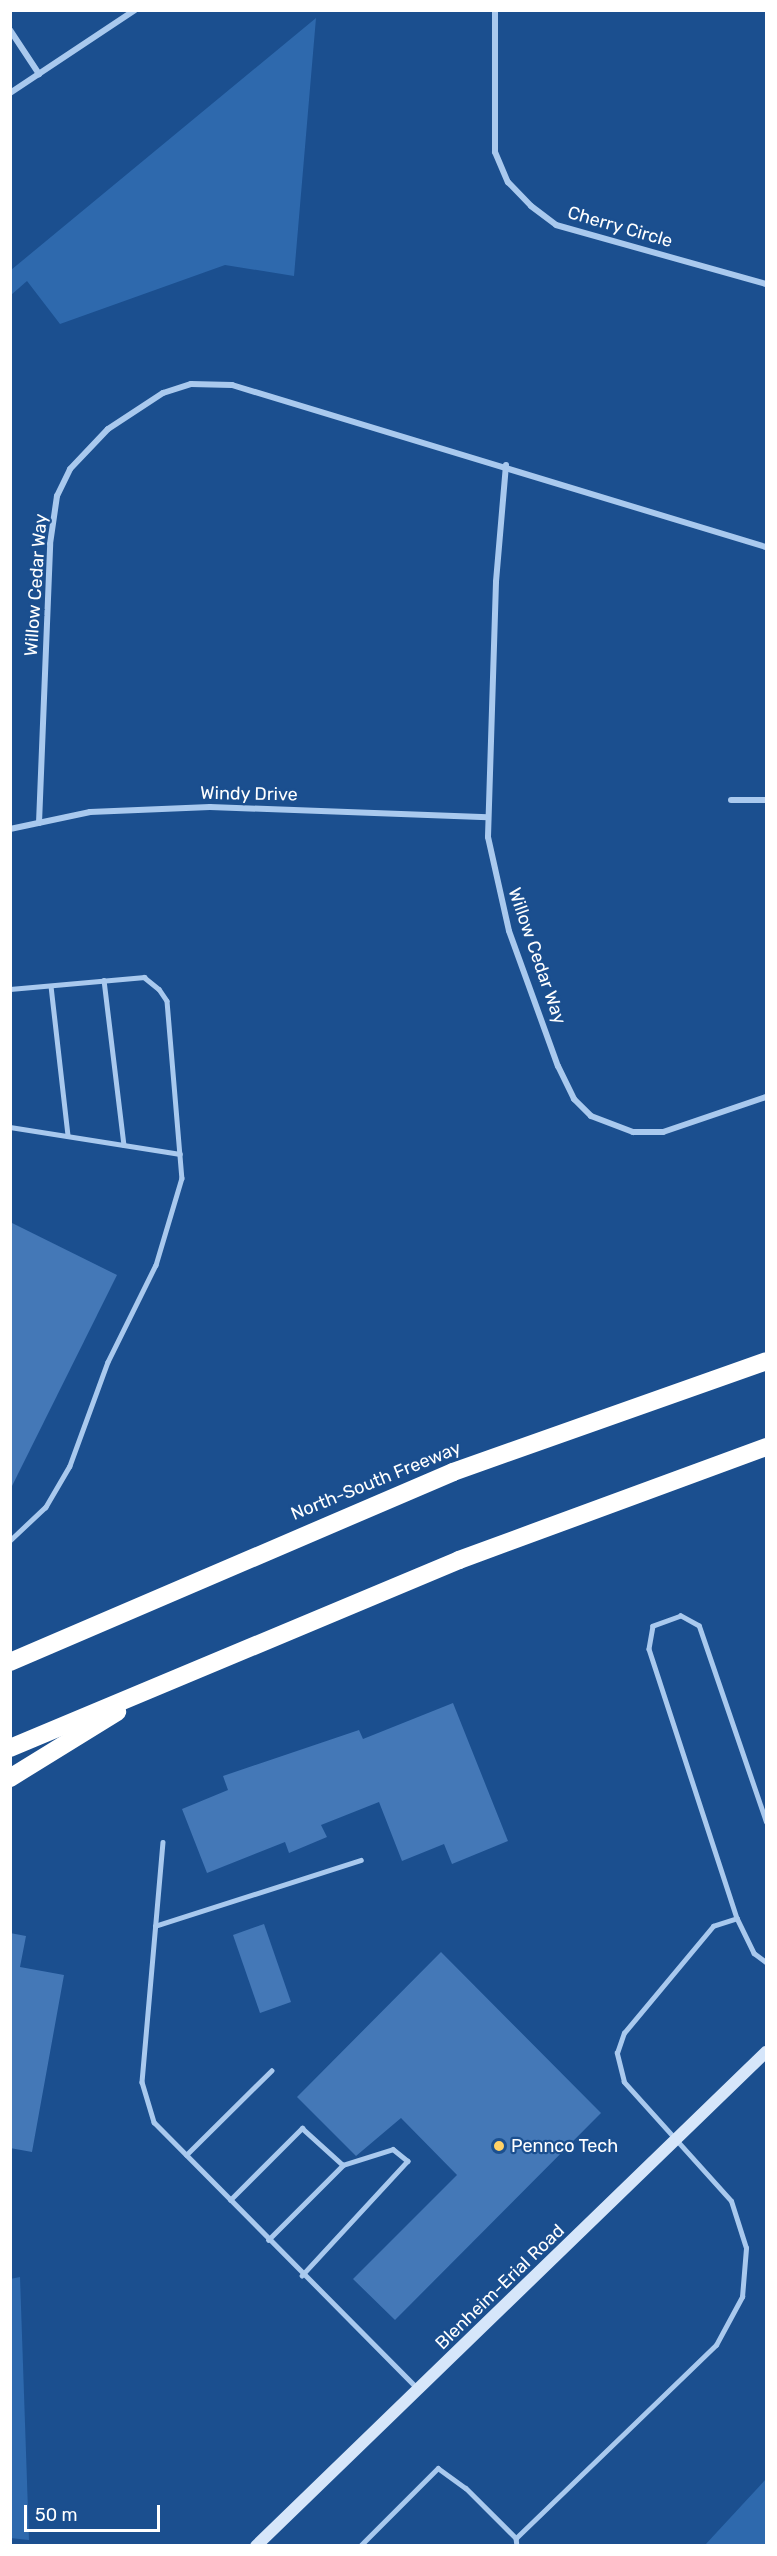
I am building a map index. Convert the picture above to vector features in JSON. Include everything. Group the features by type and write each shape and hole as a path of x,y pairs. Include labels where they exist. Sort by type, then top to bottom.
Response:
{"highway":[{"name":"North-South Freeway","path":"10,1662 453,1472 766,1361"},
{"path":"10,1748 170,1679 459,1560 766,1447"},
{"path":"10,1778 170,1679"}],"main road":[{"name":"Blenheim-Erial Road","path":"256,2546 675,2144 766,2052"}],"street":[{"path":"10,93 135,10"},
{"name":"Cherry Circle","path":"495,10 495,152 508,182 531,206 556,225 766,284"},
{"path":"10,30 39,74"},
{"name":"Willow Cedar Way","path":"39,823 50,544 57,496 70,469 108,429 163,393 190,384 232,385 506,465 766,547"},
{"name":"Willow Cedar Way","path":"506,465 488,817 493,868 509,931 574,1099 591,1116 633,1132 663,1132 766,1097"},
{"path":"731,800 766,800"},
{"name":"Windy Drive","path":"10,829 90,812 210,807 488,817"}],"lane":[{"path":"10,989 144,977 167,1001 180,1154 180,1194 156,1265 108,1362 70,1466 46,1507 10,1541"},
{"path":"104,980 124,1145"},
{"path":"51,986 68,1136"},
{"path":"11,1127 180,1154"},
{"path":"766,1822 699,1626 681,1616 653,1626 649,1649 737,1918 754,1953 766,1962"},
{"path":"163,1842 142,2082 154,2122 302,2276 419,2390"},
{"path":"155,1926 361,1860"},
{"path":"516,2538 716,2345 739,2306 746,2276 741,2222 721,2188 675,2144 624,2082 617,2053 624,2033 713,1926 737,1918"},
{"path":"186,2155 271,2071"},
{"path":"230,2200 302,2128 343,2165"},
{"path":"268,2240 343,2165 393,2149 408,2161 302,2276"},
{"path":"360,2546 438,2468 516,2538 517,2546"}],"shaded area":[{"path":"316,18 294,276 225,265 60,324 27,281 11,295 11,270"},
{"path":"20,2277 29,2540 10,2538 10,2279"},
{"path":"766,2479 766,2545 705,2545"}],"building":[{"path":"10,1222 117,1275 10,1490"},
{"path":"453,1703 508,1841 452,1864 444,1844 402,1861 379,1802 321,1825 327,1837 289,1853 285,1842 207,1873 182,1809 228,1790 223,1776 359,1730 363,1739"},
{"path":"264,1924 291,2002 260,2013 233,1935"},
{"path":"10,1933 26,1936 20,1967 64,1975 32,2152 10,2148"},
{"name":"Pennco Tech","path":"441,1952 601,2113 395,2320 353,2279 457,2175 401,2118 356,2156 297,2097"}],"place":[{"name":"Pennco Tech","path":"499,2146"}]}
